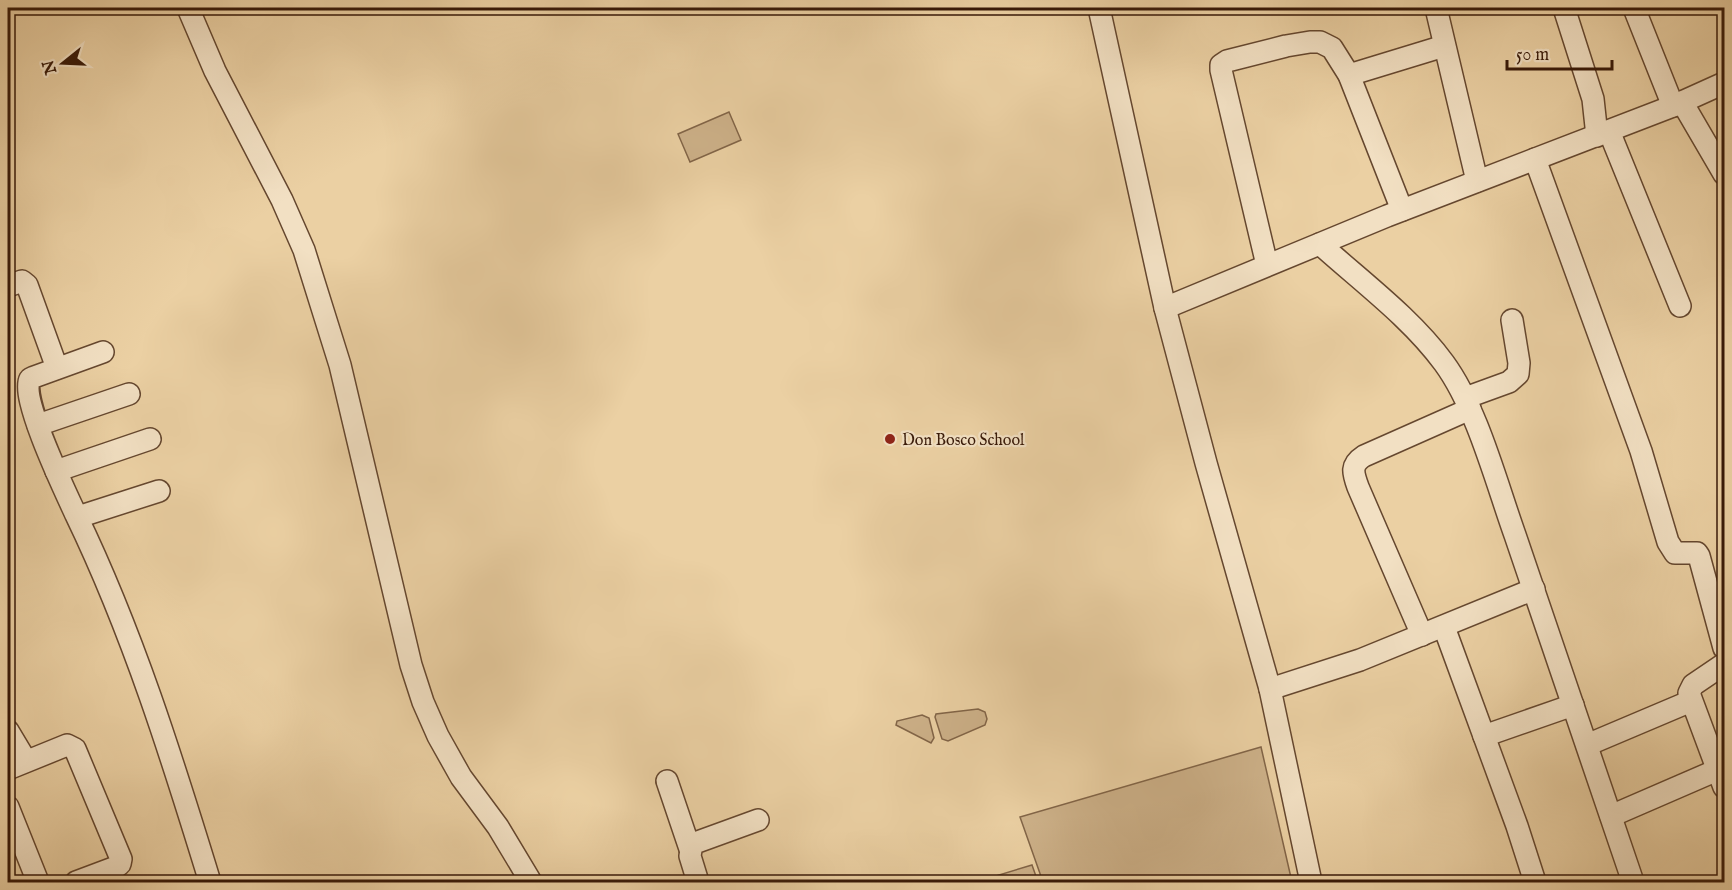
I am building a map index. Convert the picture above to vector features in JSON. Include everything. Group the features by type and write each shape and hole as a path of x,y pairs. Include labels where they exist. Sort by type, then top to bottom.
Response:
{"street":[{"path":"188,8 215,71 282,200 304,250 340,365 411,665 423,702 438,736 461,777 498,827 531,882"},
{"path":"1099,8 1165,308 1206,464 1270,689 1311,882"},
{"path":"1436,8 1477,181"},
{"path":"1564,8 1603,133 1680,306"},
{"path":"1634,8 1678,104 1725,174"},
{"path":"1267,265 1221,66 1227,61 1286,46 1320,42 1332,48 1349,75 1402,210"},
{"path":"1349,75 1444,46"},
{"path":"1165,308 1402,210 1678,104 1725,83"},
{"path":"1532,160 1551,233"},
{"path":"1532,160 1641,452 1668,542 1675,553 1697,553 1699,556 1725,648"},
{"path":"1320,244 1418,333 1444,363 1467,403 1534,589 1633,882"},
{"path":"8,286 22,281 27,285 57,368"},
{"path":"1422,635 1358,487 1353,468 1364,456 1509,382 1518,374 1519,363 1512,320"},
{"path":"103,352 34,376 27,388 38,425 56,471 109,584 152,702 210,882"},
{"path":"38,425 129,394"},
{"path":"56,471 150,439"},
{"path":"78,517 159,491"},
{"path":"1270,689 1360,660 1534,589"},
{"path":"1444,627 1517,826 1535,882"},
{"path":"1611,816 1722,774 1689,693 1693,685 1725,664"},
{"path":"1587,745 1691,702"},
{"path":"1484,736 1573,705"},
{"path":"8,731 17,765 67,745 75,749 121,859 120,864 116,867 88,880"},
{"path":"667,781 690,849 698,882"},
{"path":"8,807 32,879"},
{"path":"690,849 692,844 702,839 758,820"}],"shaded area":[{"path":"729,112 741,140 690,162 678,134"},
{"path":"978,709 985,712 987,719 985,725 948,741 942,739 936,714"},
{"path":"922,715 929,718 934,738 931,743 896,725 897,721"},
{"path":"1261,747 1292,882 1043,882 1020,817"},
{"path":"1032,865 1038,882 979,882 979,881"}],"place":[{"name":"Don Bosco School","path":"890,439"}]}
